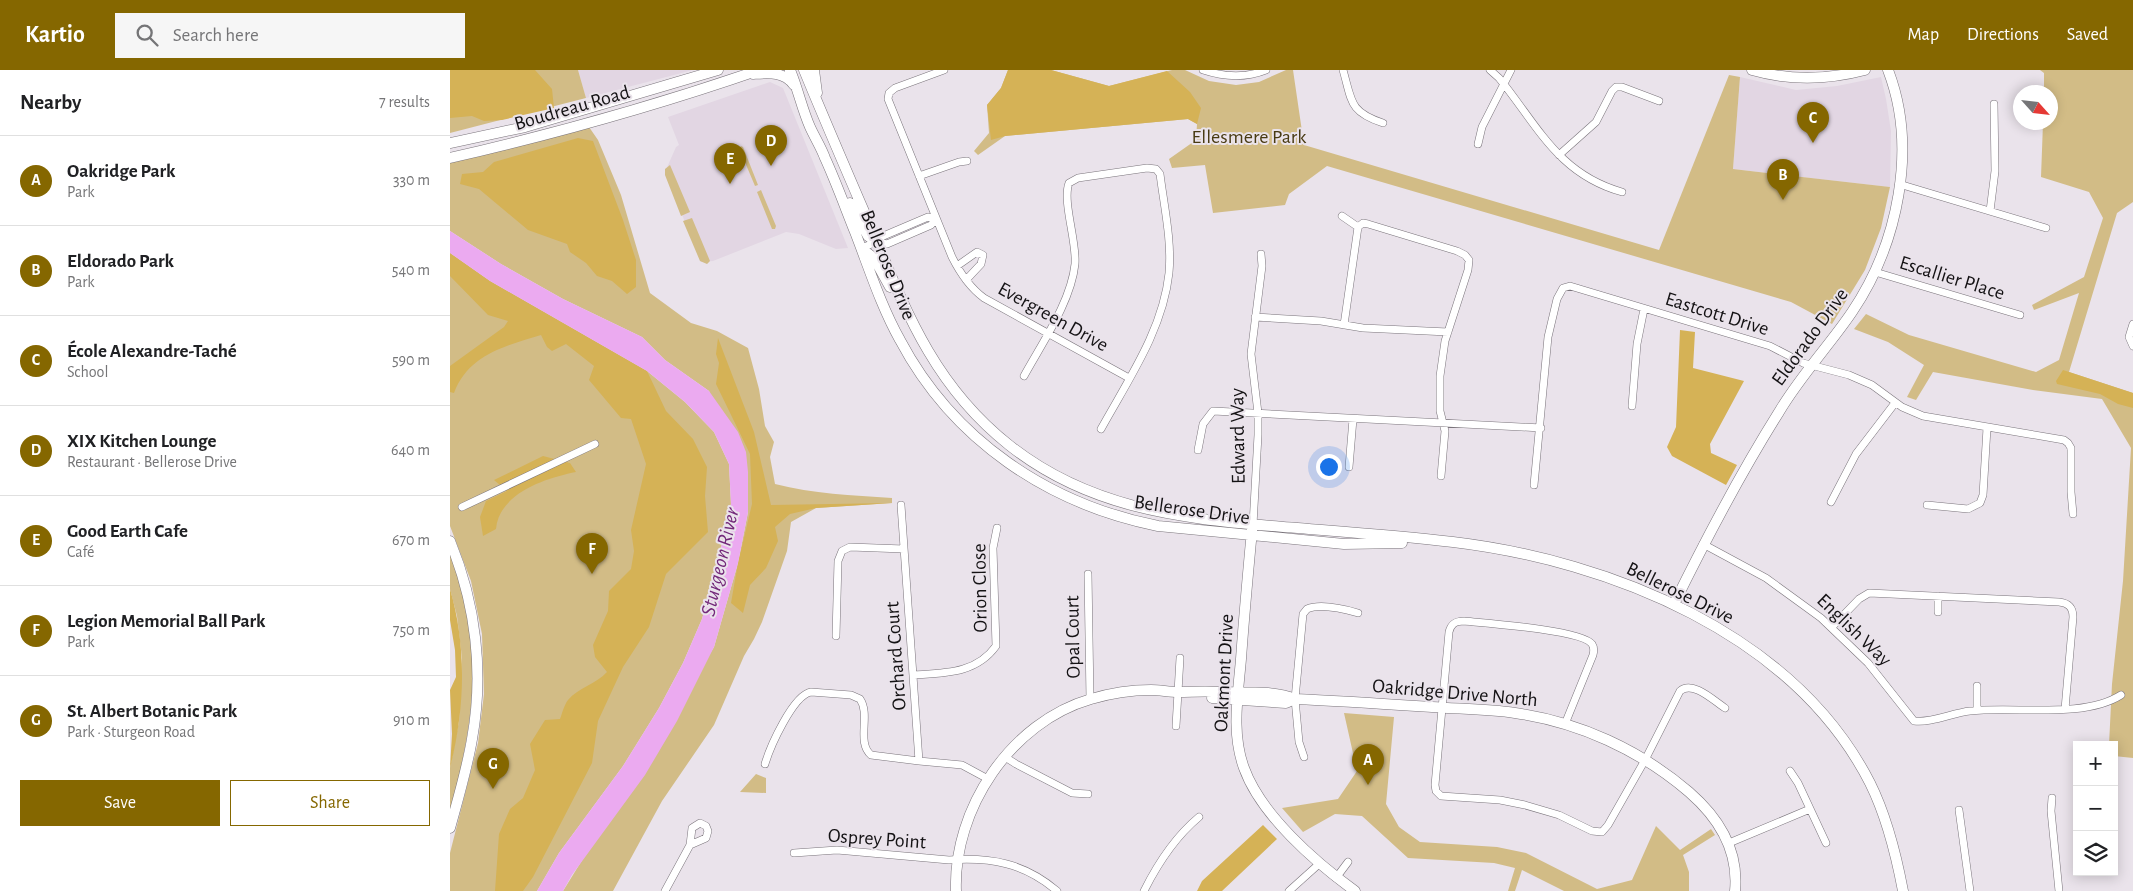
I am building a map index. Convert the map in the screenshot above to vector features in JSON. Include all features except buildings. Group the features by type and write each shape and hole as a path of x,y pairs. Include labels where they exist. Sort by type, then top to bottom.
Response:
{"main road":[{"name":"Boudreau Road","path":"450,143 525,127 718,70"},
{"name":"Boudreau Road","path":"450,158 526,140 759,70"},
{"name":"Bellerose Drive","path":"790,70 810,126 825,156 892,324 917,369 959,422 1005,462 1055,492 1114,516 1158,526 1344,544 1452,542"},
{"name":"Bellerose Drive","path":"804,70 917,333 946,380 979,418 1026,458 1091,493 1139,508 1176,516 1452,542 1537,556 1611,578 1674,604 1736,639 1764,659 1804,694 1834,726 1860,766 1876,797 1895,852 1903,891"},
{"path":"814,70 819,106"},
{"path":"1752,70 1821,78 1865,70"},
{"name":"Eldorado Drive","path":"1674,604 1703,544 1779,411 1853,311 1875,272 1892,224 1902,160 1900,126 1888,70"},
{"path":"744,75 766,73 782,75 789,79 799,92"},
{"path":"825,156 864,232 871,240 877,242"},
{"path":"861,248 874,258 917,333"},
{"name":"Oakmont Drive","path":"1253,524 1238,696 1237,733 1243,767 1249,781 1271,813 1319,864 1355,891"},
{"path":"450,541 466,589 472,618 478,673 477,704 472,740 450,828"},
{"name":"Oakridge Drive North","path":"956,891 958,859 967,821 988,779 1005,757 1040,725 1056,714 1090,699 1139,690 1179,692 1196,690 1238,696 1286,695 1295,699 1515,713 1565,724 1610,741 1645,760 1698,800 1716,821 1729,843 1734,864 1735,891"}],"street":[{"name":"Evergreen Drive","path":"944,70 895,88 889,94 889,102 957,266 973,289 984,298 1129,378"},
{"path":"1203,70 1222,76 1266,70"},
{"path":"1343,70 1355,108 1365,117 1383,123"},
{"path":"1490,70 1504,84 1570,167 1587,179 1604,187 1622,192"},
{"path":"1478,144 1482,127 1511,70"},
{"path":"1559,155 1596,122 1616,87 1622,87 1659,101"},
{"path":"1990,211 1995,171 1994,104"},
{"path":"919,176 952,164 967,161"},
{"path":"1024,376 1068,294 1075,265 1068,194 1069,183 1078,178 1147,168 1156,169 1160,174 1168,248 1169,272 1164,302 1155,328 1101,429"},
{"path":"1899,184 2046,228"},
{"path":"1342,216 1358,227"},
{"path":"861,248 877,242 887,244 931,226 936,218"},
{"path":"1344,325 1358,227 1363,223 1457,251 1472,259 1448,332 1439,393 1445,431 1441,476"},
{"name":"Evergreen Drive","path":"957,266 977,252 983,255 982,264 966,280"},
{"name":"Edward Way","path":"1253,524 1258,452 1258,413 1251,354 1262,266 1261,254"},
{"name":"Escallier Place","path":"1875,272 2020,315"},
{"name":"Eastcott Drive","path":"1534,485 1541,428 1548,337 1561,291 1566,286 1770,346 1803,362 1862,380 1894,402 1923,416 2061,439 2068,443 2071,452 2073,514"},
{"path":"1632,406 1637,344 1644,309"},
{"path":"1255,317 1321,321 1362,328 1448,332"},
{"path":"2130,346 2129,337 2133,324"},
{"path":"1831,502 1856,454 1894,402"},
{"path":"1198,450 1203,424 1211,411 1541,428"},
{"path":"1349,467 1353,419"},
{"path":"1927,505 1968,509 1980,503 1983,495 1986,428"},
{"path":"462,507 595,444"},
{"name":"Orchard Court","path":"901,505 919,761"},
{"name":"Orion Close","path":"914,675 965,670 976,664 994,648 997,638 993,548 997,528"},
{"name":"English Way","path":"1703,544 1771,582 1832,627 1875,671 1912,720 1920,722 1977,710 2065,709 2098,706 2121,695"},
{"path":"836,636 838,561 842,551 850,547 904,549"},
{"name":"Opal Court","path":"1088,574 1090,699"},
{"path":"1832,627 1866,594 2058,602 2070,605 2073,617 2065,709"},
{"path":"1938,596 1938,612"},
{"path":"1304,757 1299,742 1295,699 1305,611 1309,608 1317,607 1358,613"},
{"path":"1565,724 1593,655 1591,643 1584,639 1529,627 1464,621 1453,623 1449,632 1434,785 1436,792 1441,796 1489,799 1525,805 1560,815 1598,832 1604,830 1608,825 1645,760 1677,694 1682,689 1693,688 1725,708"},
{"path":"1176,726 1180,658"},
{"path":"1977,686 1977,710"},
{"name":"Orchard Court","path":"765,764 771,746 782,726 801,698 811,692 851,696 860,699 864,708 865,746 871,756 962,766 988,779"},
{"path":"1005,757 1072,793 1088,794"},
{"path":"1790,771 1826,843"},
{"path":"2052,798 2051,811 2059,891"},
{"path":"1729,843 1810,809"},
{"path":"1959,810 1970,891"},
{"path":"1144,891 1161,860 1185,829 1199,817"},
{"path":"665,891 690,845"},
{"name":"Osprey Point","path":"794,853 837,850 997,862 1013,865 1034,874 1057,891"},
{"path":"1336,878 1348,862"},
{"path":"1289,891 1319,864"}],"shaded area":[{"path":"450,70 535,70 552,89 554,108 502,120 484,121 472,116 450,118"},
{"path":"578,70 693,70 586,98"},
{"path":"1008,70 1051,70 1109,86 1167,71 1190,92 1201,108 1197,124 1188,119 1005,136 991,140 987,105 1001,88"},
{"path":"1740,77 1796,90 1837,86 1881,77 1891,131 1890,187 1733,169"},
{"path":"770,82 783,88 848,248 836,249 799,234 786,232 713,261 701,262 665,172 676,147 679,145 668,117"},
{"path":"578,138 593,141 636,260 636,287 627,294 612,281 597,276 586,263 570,252 567,244 528,230 479,189 460,184 462,174 483,172 494,162"},
{"path":"450,253 490,281 647,371 666,411 693,439 707,467 705,496 708,532 666,574 649,627 623,667 598,721 592,763 533,877 523,891 495,891 499,834 510,809 523,798 535,770 530,744 545,720 560,719 565,704 572,696 598,680 607,672 595,657 593,645 608,611 609,591 631,569 634,551 631,530 646,464 631,419 621,418 589,380 594,366 566,344 552,351 547,347 541,335 502,348 479,360 469,369 454,393 450,392 450,366 504,327 508,321 488,315 450,276"},
{"path":"1680,330 1695,332 1693,368 1744,381 1710,444 1711,453 1737,465 1726,485 1672,456 1667,447 1676,427"},
{"path":"718,338 754,432 771,505 892,503 816,508 790,514 775,527 778,541 766,568 750,585 743,613 731,603 752,504 750,454 716,384 719,363 716,354"},
{"path":"2063,370 2133,393 2133,408 2118,404 2100,394 2057,384 2056,381"},
{"path":"543,456 570,463 576,472 551,478 526,489 506,506 499,516 496,529 483,536 480,517 486,501 507,491 494,480"},
{"path":"450,589 459,633 462,678 459,723 450,768 452,734 450,690 456,677 455,650 450,620"},
{"path":"1263,825 1277,839 1222,891 1197,891 1202,881"}],"green space":[{"path":"450,70 578,70 586,98 450,133"},
{"name":"Ellesmere Park","path":"1008,70 1051,70 1109,86 1172,70 1185,70 1209,81 1236,85 1259,82 1286,70 1293,70 1304,145 1659,250 1729,75 1740,77 1733,169 1890,187 1881,228 1865,270 1832,324 1791,302 1327,166 1289,194 1285,205 1213,213 1205,165 1172,168 1169,159 1196,140 1197,124 1188,119 1005,136 978,155 974,151 989,133 987,105 1001,88"},
{"path":"2040,70 2133,70 2133,202 2117,213 2069,372 2133,393 2133,758 2118,756 2118,741 2109,741 2112,684 2123,581 2131,448 2102,399 2033,390 1933,372 1916,400 1907,397 1924,365 1888,342 1854,329 1866,314 1909,335 2036,372 2059,360 2079,293 2034,310 2032,305 2084,277 2103,218 2089,192 2041,177 2043,130 2058,130 2058,85 2044,85 2044,73"},
{"path":"589,127 598,140 621,195 650,293 691,323 717,331 748,348 759,389 765,426 774,442 770,457 775,484 818,492 892,498 892,503 816,508 791,522 787,551 762,622 744,656 714,725 662,801 613,891 563,891 714,647 738,563 748,512 709,391 665,360 642,337 563,299 501,264 450,231 450,163"},
{"path":"741,146 758,185 755,186 739,148"},
{"path":"670,165 690,212 681,216 665,175 665,169"},
{"path":"761,190 776,226 775,229 772,229 757,192"},
{"path":"692,218 710,261 707,264 700,261 683,221"},
{"path":"450,253 490,281 647,371 685,402 714,432 729,464 731,504 718,561 702,619 683,663 659,708 623,766 559,853 537,891 450,891 450,853 478,743 484,694 482,634 471,581 450,526"},
{"path":"450,553 461,587 468,620 472,651 472,682 470,714 465,745 450,812 450,768 459,721 462,658 457,616 450,589"},
{"path":"1344,713 1394,717 1386,804 1399,827 1420,842 1497,847 1526,853 1597,889 1632,880 1656,826 1680,850 1711,829 1715,835 1683,855 1689,872 1689,891 1564,891 1522,870 1515,891 1508,891 1515,868 1494,863 1408,858 1362,816 1335,814 1303,832 1282,808 1338,799 1357,771"},
{"path":"756,774 766,778 766,793 740,792"}],"water":[{"name":"Sturgeon River","path":"450,231 501,264 563,299 642,337 665,360 709,391 738,432 746,452 748,512 738,563 714,647 677,721 645,775 572,875 563,891 537,891 559,853 623,766 659,708 683,663 702,619 731,504 729,464 714,432 685,402 647,371 490,281 450,253"}],"place":[{"name":"École Alexandre-Taché","path":"1813,143"},
{"name":"XIX Kitchen Lounge","path":"771,166"},
{"name":"Good Earth Cafe","path":"730,184"},
{"name":"Eldorado Park","path":"1783,200"},
{"name":"Legion Memorial Ball Park","path":"592,574"},
{"name":"Oakridge Park","path":"1368,785"},
{"name":"St. Albert Botanic Park","path":"493,789"}]}
